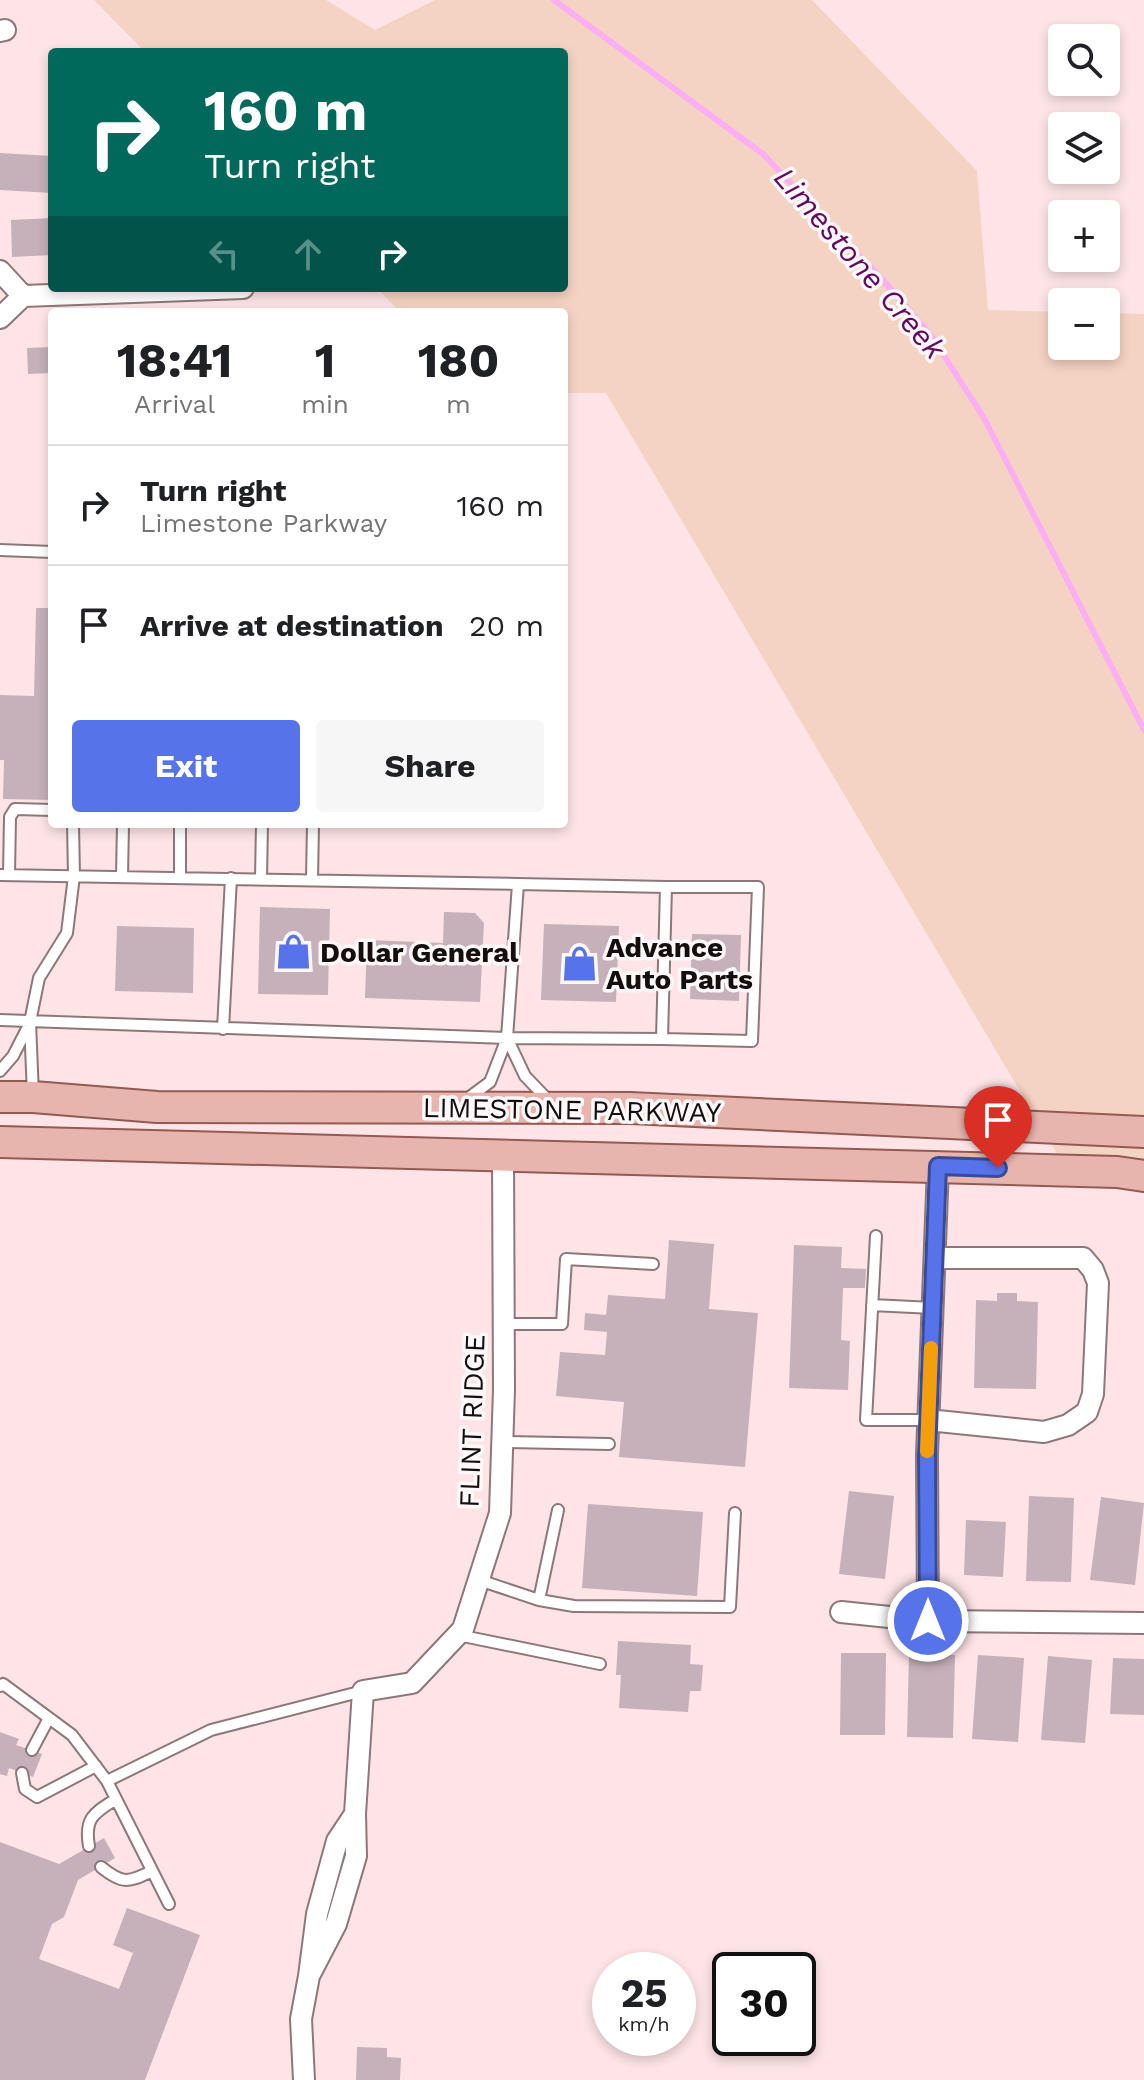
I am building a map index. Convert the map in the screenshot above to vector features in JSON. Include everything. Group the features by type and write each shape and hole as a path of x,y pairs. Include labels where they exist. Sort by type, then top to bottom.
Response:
{"main road":[{"name":"LIMESTONE PARKWAY","path":"0,1097 157,1107 630,1108 1144,1132"},
{"path":"31,1142 33,1097"},
{"path":"938,1166 941,1122"},
{"name":"LIMESTONE PARKWAY","path":"0,1142 938,1166 1117,1172 1144,1176"}],"street":[{"path":"0,271 23,296"},
{"path":"0,318 23,296 133,292"},
{"name":"FLINT RIDGE","path":"363,1691 412,1683 463,1629 500,1513 503,1154"},
{"path":"928,1621 928,1420 938,1166"},
{"path":"928,1420 1044,1432 1068,1425 1087,1412 1093,1394 1096,1331 1098,1283 1093,1270 1083,1258 935,1258"},
{"path":"841,1612 928,1621 1144,1623"},
{"path":"309,1976 336,1924 356,1856 355,1814 363,1691"},
{"path":"304,2080 301,2019 317,1914 337,1841 355,1814"},
{"path":"328,1875 349,1879"}],"lane":[{"path":"0,550 48,552"},
{"path":"0,1020 507,1038 752,1041 758,887 4,875 10,817 15,809 48,810"},
{"path":"33,1097 30,1022 39,978 67,933 74,876 73,828"},
{"path":"122,876 123,828"},
{"path":"180,828 180,877"},
{"path":"261,878 262,828"},
{"path":"312,879 313,828"},
{"path":"223,1029 231,878"},
{"path":"456,1107 490,1082 507,1038 518,884"},
{"path":"662,1039 666,887"},
{"path":"0,1071 13,1056 30,1022"},
{"path":"507,1038 525,1076 556,1108"},
{"path":"876,1236 866,1420 928,1420"},
{"path":"503,1324 562,1324 566,1259 653,1264"},
{"path":"872,1305 933,1308"},
{"path":"502,1442 609,1444"},
{"path":"539,1600 558,1510"},
{"path":"479,1580 539,1600 574,1606 730,1607 735,1513"},
{"path":"458,1635 600,1664"},
{"path":"0,1686 3,1684 72,1735 107,1781 169,1904"},
{"path":"107,1781 211,1730 363,1691"},
{"path":"32,1750 49,1718"},
{"path":"22,1773 25,1789 37,1797 96,1766"},
{"path":"89,1846 86,1831 94,1813 116,1799"},
{"path":"101,1867 115,1879 133,1881 152,1871"}],"shaded area":[{"path":"94,0 326,0 375,30 435,0 812,0 977,171 988,310 1048,312 1048,360 1120,360 1120,313 1144,314 1144,1169 1065,1167 606,393 568,393 568,308 396,308 381,292 568,292 568,48 141,48"}],"building":[{"path":"0,153 48,156 48,193 0,190"},
{"path":"48,218 48,255 12,257 11,220"},
{"path":"48,347 48,373 28,374 27,348"},
{"path":"36,608 48,608 48,800 3,799 0,695 34,696"},
{"name":"Dollar General","path":"260,907 330,909 328,995 258,994"},
{"path":"444,912 475,913 484,923 480,1002 365,998 367,940 443,943"},
{"name":"Advance Auto Parts","path":"544,924 619,926 616,1002 541,1000"},
{"path":"117,926 194,928 193,993 115,991"},
{"path":"692,934 741,935 739,1001 690,999"},
{"path":"669,1240 714,1244 709,1309 758,1313 745,1467 619,1457 624,1402 556,1396 560,1352 605,1355 607,1332 584,1330 585,1313 606,1315 608,1295 665,1299"},
{"path":"794,1245 842,1247 841,1268 866,1269 865,1288 843,1288 841,1340 850,1341 848,1390 789,1388"},
{"path":"997,1293 1017,1293 1017,1301 1038,1302 1036,1389 974,1388 976,1300 997,1301"},
{"path":"849,1491 894,1496 885,1579 839,1574"},
{"path":"1029,1496 1074,1498 1071,1582 1026,1581"},
{"path":"1101,1497 1144,1503 1135,1585 1090,1580"},
{"path":"588,1504 703,1512 697,1596 582,1588"},
{"path":"966,1520 1006,1522 1003,1577 964,1575"},
{"path":"618,1641 691,1645 690,1664 703,1665 701,1691 690,1691 688,1712 619,1708 621,1675 616,1675"},
{"path":"841,1653 886,1653 885,1735 840,1735"},
{"path":"909,1654 955,1655 953,1738 907,1737"},
{"path":"978,1655 1024,1658 1018,1742 972,1739"},
{"path":"1048,1656 1092,1660 1085,1743 1041,1740"},
{"path":"1113,1658 1144,1659 1144,1715 1110,1714"},
{"path":"0,1732 19,1739 16,1745 42,1754 33,1777 9,1768 7,1776 0,1774"},
{"path":"104,1838 115,1858 78,1880 64,1917 52,1924 39,1959 119,1989 133,1953 113,1945 127,1908 200,1935 145,2080 0,2080 0,1842 59,1864"},
{"path":"357,2047 387,2048 387,2057 401,2058 400,2080 356,2080"}],"waterway":[{"name":"Limestone Creek","path":"554,0 763,154 883,280 932,337 984,418 1144,730"}],"slow traffic":[{"path":"927,1451 931,1348"}],"place":[{"name":"Dollar General","path":"294,952"},
{"name":"Advance Auto Parts","path":"580,963"}],"route":[{"path":"928,1621 927,1455 938,1166 998,1168"}]}
